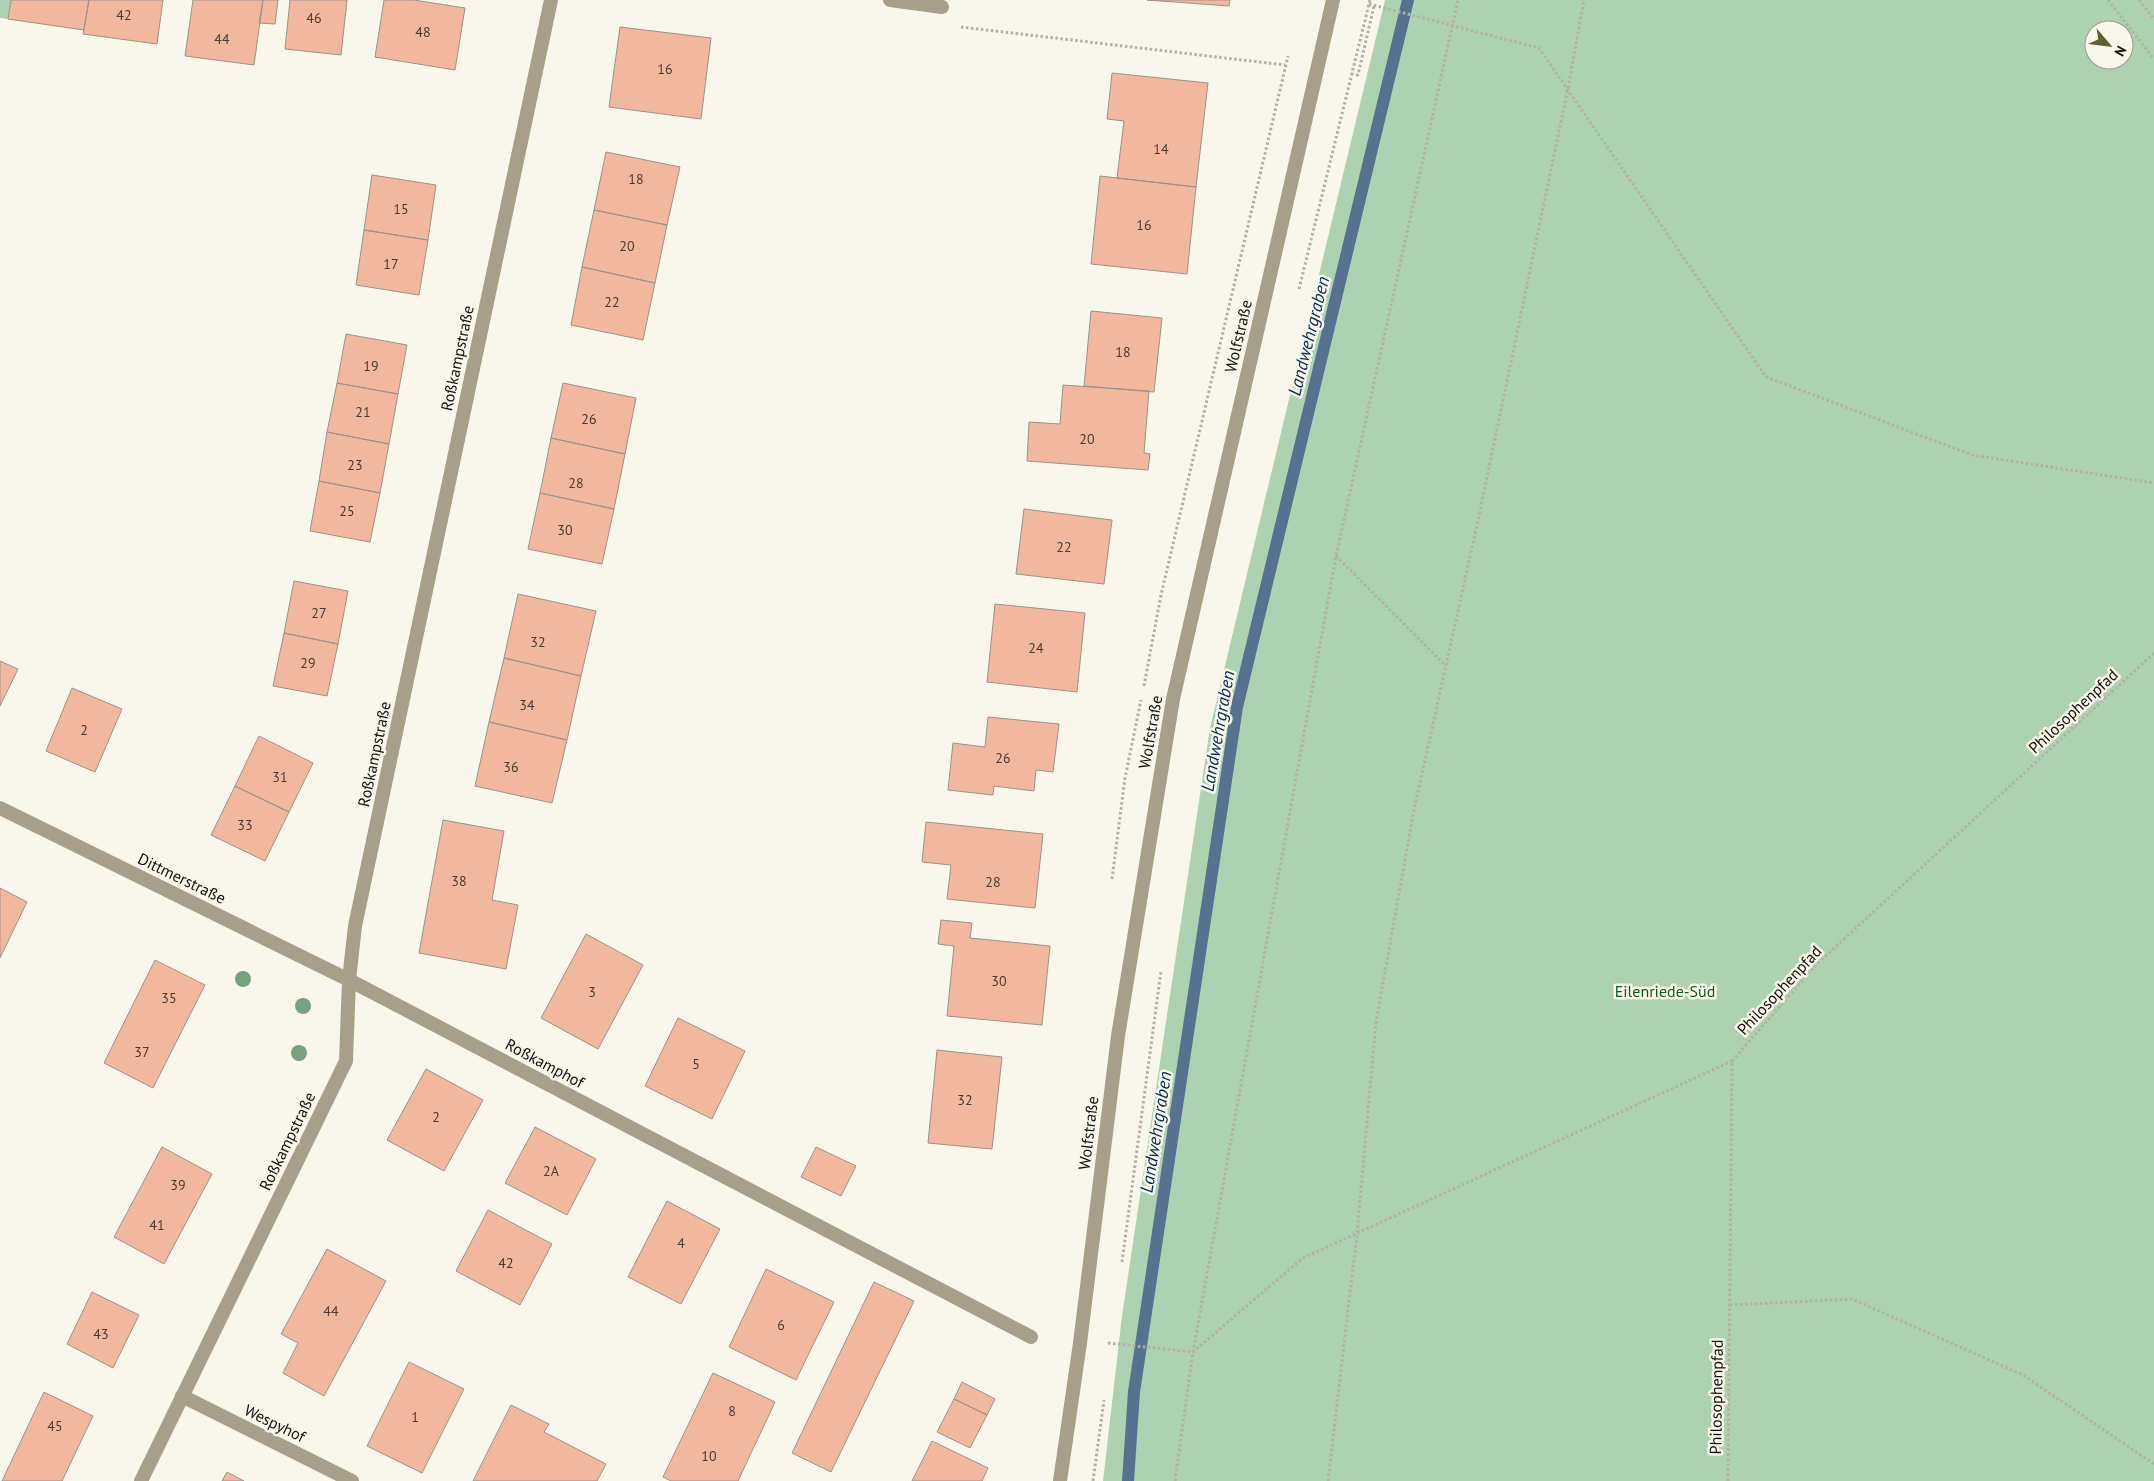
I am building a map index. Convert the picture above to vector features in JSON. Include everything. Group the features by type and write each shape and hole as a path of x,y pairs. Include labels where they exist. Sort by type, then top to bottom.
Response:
{"street":[{"name":"Roßkampstraße","path":"141,1481 346,1061 349,980 355,926 551,0"},
{"path":"890,0 942,7"},
{"name":"Wolfstraße","path":"1060,1481 1080,1343 1118,1036 1173,699 1333,0"},
{"name":"Dittmerstraße","path":"0,808 349,980"},
{"name":"Roßkamphof","path":"349,980 1031,1337"},
{"name":"Wespyhof","path":"182,1396 352,1481"}],"path":[{"path":"1175,1481 1192,1352 1336,556 1458,0"},
{"path":"1328,1481 1357,1234 1376,1022 1414,810 1447,667 1568,88 1584,0"},
{"path":"2108,0 2154,59"},
{"path":"2139,0 2154,18"},
{"path":"1298,296 1369,2 1374,6 1539,48 1766,377 1972,455 2154,484"},
{"path":"1343,72 1358,75 1374,6"},
{"path":"942,7 962,27 1294,66"},
{"path":"1336,556 1447,667"},
{"name":"Philosophenpfad","path":"1728,1481 1732,1061 1817,964 2154,653"},
{"path":"1122,1265 1161,971"},
{"path":"1120,1344 1192,1352 1304,1258 1732,1061"},
{"path":"1730,1305 1852,1299 2023,1375 2154,1464"},
{"path":"1110,1353 1112,1334"},
{"path":"1093,1481 1105,1392"}],"green space":[{"path":"0,0 11,0 8,19 0,18"},
{"name":"Eilenriede-Süd","path":"1385,0 2154,0 2154,1481 1103,1481 1122,1316 1210,728"}],"building":[{"path":"11,0 89,0 84,30 8,19"},
{"path":"89,0 163,0 157,44 83,34"},
{"path":"193,0 263,0 254,65 185,56"},
{"path":"263,0 278,0 275,24 259,23"},
{"path":"290,0 347,0 341,55 285,49"},
{"path":"384,0 414,0 465,8 455,70 375,57"},
{"path":"1147,0 1230,0 1229,6"},
{"path":"620,27 711,38 701,119 609,107"},
{"path":"1112,73 1208,83 1196,187 1117,178 1124,121 1107,119"},
{"path":"606,152 680,167 667,225 594,210"},
{"path":"372,175 436,185 428,240 364,230"},
{"path":"1100,176 1196,187 1187,274 1091,264"},
{"path":"594,210 667,225 655,283 582,267"},
{"path":"364,230 428,240 419,295 356,285"},
{"path":"582,267 655,283 643,340 571,325"},
{"path":"1091,311 1162,318 1154,392 1084,386"},
{"path":"346,334 407,345 398,394 337,383"},
{"path":"337,383 398,394 389,444 327,432"},
{"path":"563,383 636,398 625,454 551,438"},
{"path":"1063,385 1149,391 1144,453 1150,454 1148,470 1027,461 1029,422 1060,424"},
{"path":"327,432 389,444 380,493 319,481"},
{"path":"551,438 625,454 614,509 540,493"},
{"path":"319,481 380,493 370,542 310,531"},
{"path":"540,493 614,509 602,564 528,549"},
{"path":"1024,509 1112,520 1104,584 1016,574"},
{"path":"294,581 348,591 338,644 284,633"},
{"path":"518,594 596,611 581,676 504,658"},
{"path":"995,604 1085,613 1077,692 987,682"},
{"path":"284,633 338,644 327,696 273,686"},
{"path":"504,658 581,676 567,740 489,722"},
{"path":"0,661 18,669 0,706"},
{"path":"72,688 122,709 95,772 46,751"},
{"path":"988,717 1059,724 1053,772 1036,770 1034,791 994,786 993,795 948,790 953,743 985,747"},
{"path":"489,722 567,740 552,803 475,786"},
{"path":"259,736 313,763 289,812 235,786"},
{"path":"235,786 289,812 265,861 211,835"},
{"path":"443,820 504,831 492,900 518,905 506,969 419,953"},
{"path":"926,822 1043,834 1035,908 947,899 951,865 922,862"},
{"path":"0,888 27,902 0,958"},
{"path":"941,920 972,923 970,938 1050,946 1042,1025 947,1016 954,946 938,944"},
{"path":"586,934 643,965 598,1049 541,1018"},
{"path":"155,960 205,985 153,1088 104,1063"},
{"path":"678,1018 745,1051 712,1119 645,1086"},
{"path":"937,1050 1002,1057 992,1149 928,1143"},
{"path":"426,1069 483,1100 444,1171 387,1140"},
{"path":"535,1127 596,1159 567,1215 505,1183"},
{"path":"162,1147 212,1174 164,1264 114,1237"},
{"path":"816,1147 856,1166 841,1196 801,1177"},
{"path":"667,1201 720,1229 681,1304 628,1277"},
{"path":"488,1210 552,1244 520,1305 456,1271"},
{"path":"327,1249 386,1281 324,1396 283,1373 298,1343 281,1334"},
{"path":"766,1269 834,1302 796,1380 729,1347"},
{"path":"874,1282 914,1301 831,1472 792,1453"},
{"path":"92,1292 139,1315 113,1368 67,1344"},
{"path":"409,1362 464,1389 422,1473 367,1446"},
{"path":"713,1373 775,1402 738,1481 671,1481 663,1477"},
{"path":"962,1382 995,1399 987,1415 954,1399"},
{"path":"44,1392 93,1416 62,1481 2,1481"},
{"path":"954,1399 987,1415 970,1448 937,1432"},
{"path":"511,1405 549,1424 544,1432 606,1464 597,1481 473,1481"},
{"path":"932,1441 988,1468 982,1481 912,1481"},
{"path":"227,1472 244,1481 222,1481"}],"waterway":[{"name":"Landwehrgraben","path":"1128,1481 1134,1392 1237,707 1408,0"}]}
